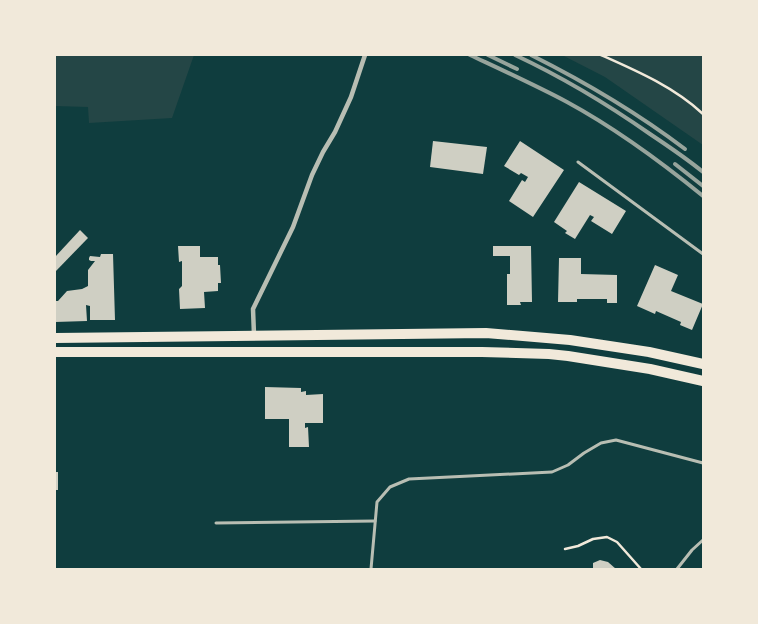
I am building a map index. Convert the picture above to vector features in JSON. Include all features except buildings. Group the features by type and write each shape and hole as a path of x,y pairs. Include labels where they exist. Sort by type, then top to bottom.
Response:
{"main road":[{"path":"55,338 486,334 570,340 650,352 701,363"},
{"path":"55,352 482,352 549,354 650,369 703,381"}],"street":[{"path":"254,335 253,308 292,227 322,152 335,132 351,97 365,55"}],"lane":[{"path":"578,162 703,254"},
{"path":"370,569 377,502 390,487 410,479 552,472 568,465 584,453 601,444 616,440 703,463"},
{"path":"216,523 374,521"},
{"path":"677,569 692,550 703,540"}],"path":[{"path":"601,55 648,76 694,105 703,114"},
{"path":"565,549 578,546 593,539 607,537 617,542 641,569"}],"shaded area":[{"path":"55,55 194,55 172,118 89,123 88,107 55,106"},
{"path":"562,55 703,55 703,145 605,77"}],"railway":[{"path":"470,55 585,112 637,146 703,196"},
{"path":"488,55 517,69"},
{"path":"515,55 550,72 601,102 703,172"},
{"path":"531,55 610,98 648,122 685,149"},
{"path":"675,164 703,186"}]}
